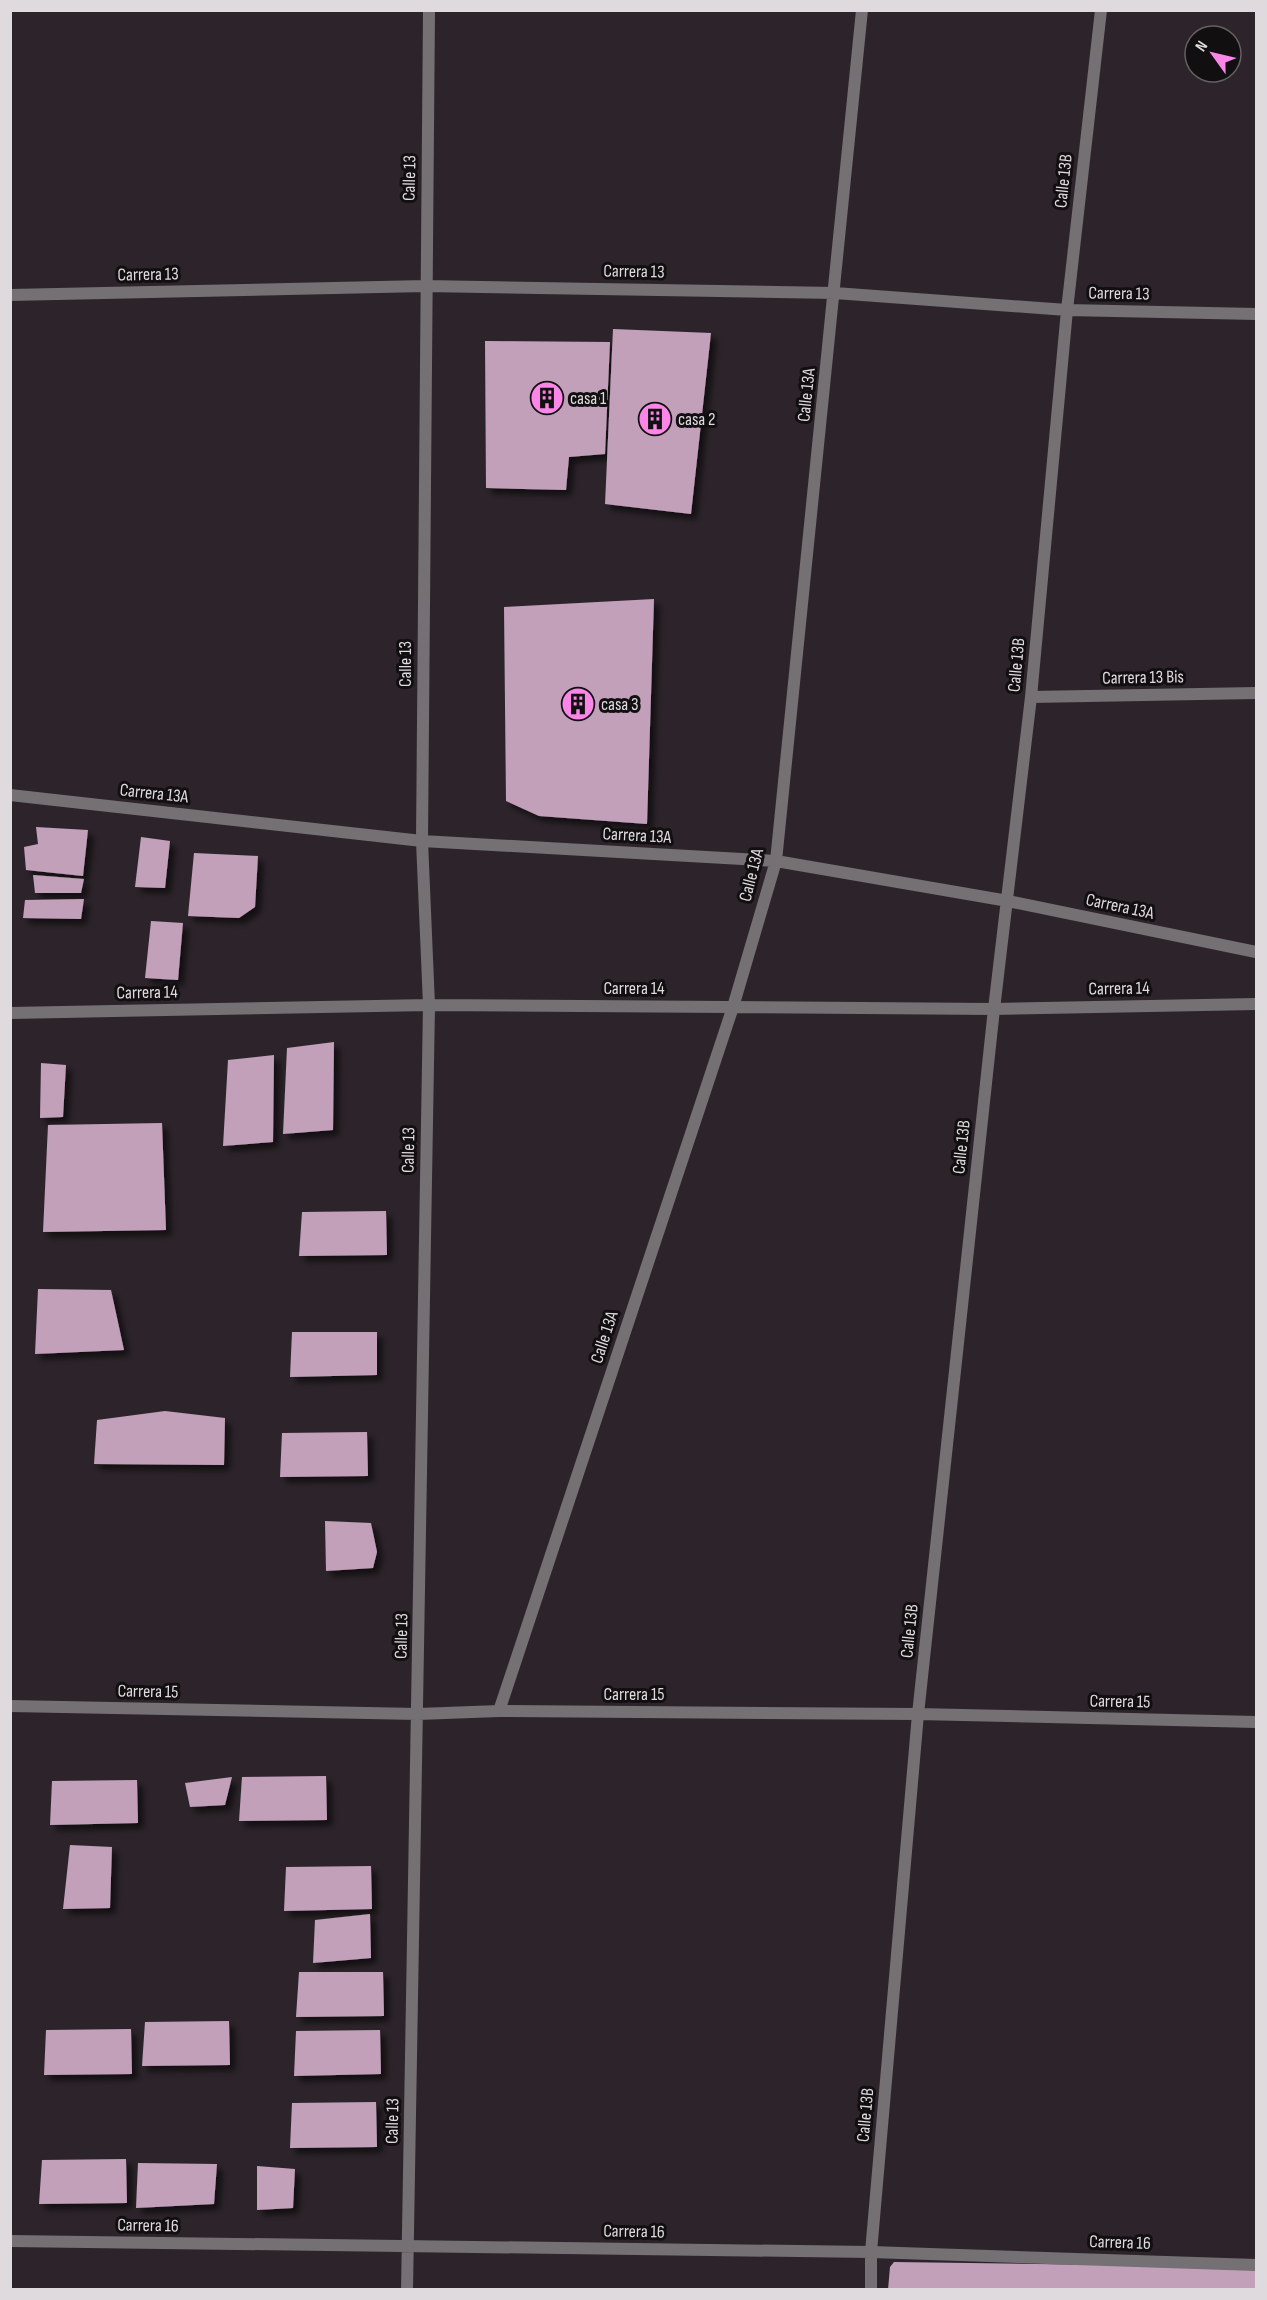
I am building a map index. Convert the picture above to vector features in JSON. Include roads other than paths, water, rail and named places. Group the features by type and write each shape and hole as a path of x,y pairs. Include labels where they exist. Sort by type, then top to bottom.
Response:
{"street":[{"name":"Calle 13","path":"407,2289 429,1005 422,841 429,10"},
{"name":"Calle 13A","path":"499,1711 733,1007 776,861 862,10"},
{"name":"Calle 13B","path":"871,2289 871,2252 918,1714 994,1009 1031,697 1067,310 1101,10"},
{"name":"Carrera 13","path":"10,295 425,286 835,293 1067,310 1257,314"},
{"name":"Carrera 13 Bis","path":"1031,697 1257,693"},
{"name":"Carrera 13A","path":"10,795 422,841 776,861 1008,901 1257,952"},
{"name":"Carrera 14","path":"10,1013 429,1005 994,1009 1257,1004"},
{"name":"Carrera 15","path":"10,1706 418,1714 499,1711 918,1714 1257,1722"},
{"name":"Carrera 16","path":"10,2241 871,2252 1257,2265"}],"place":[{"name":"casa 1","path":"547,398"},
{"name":"casa 2","path":"655,419"},
{"name":"casa 3","path":"578,704"}]}
